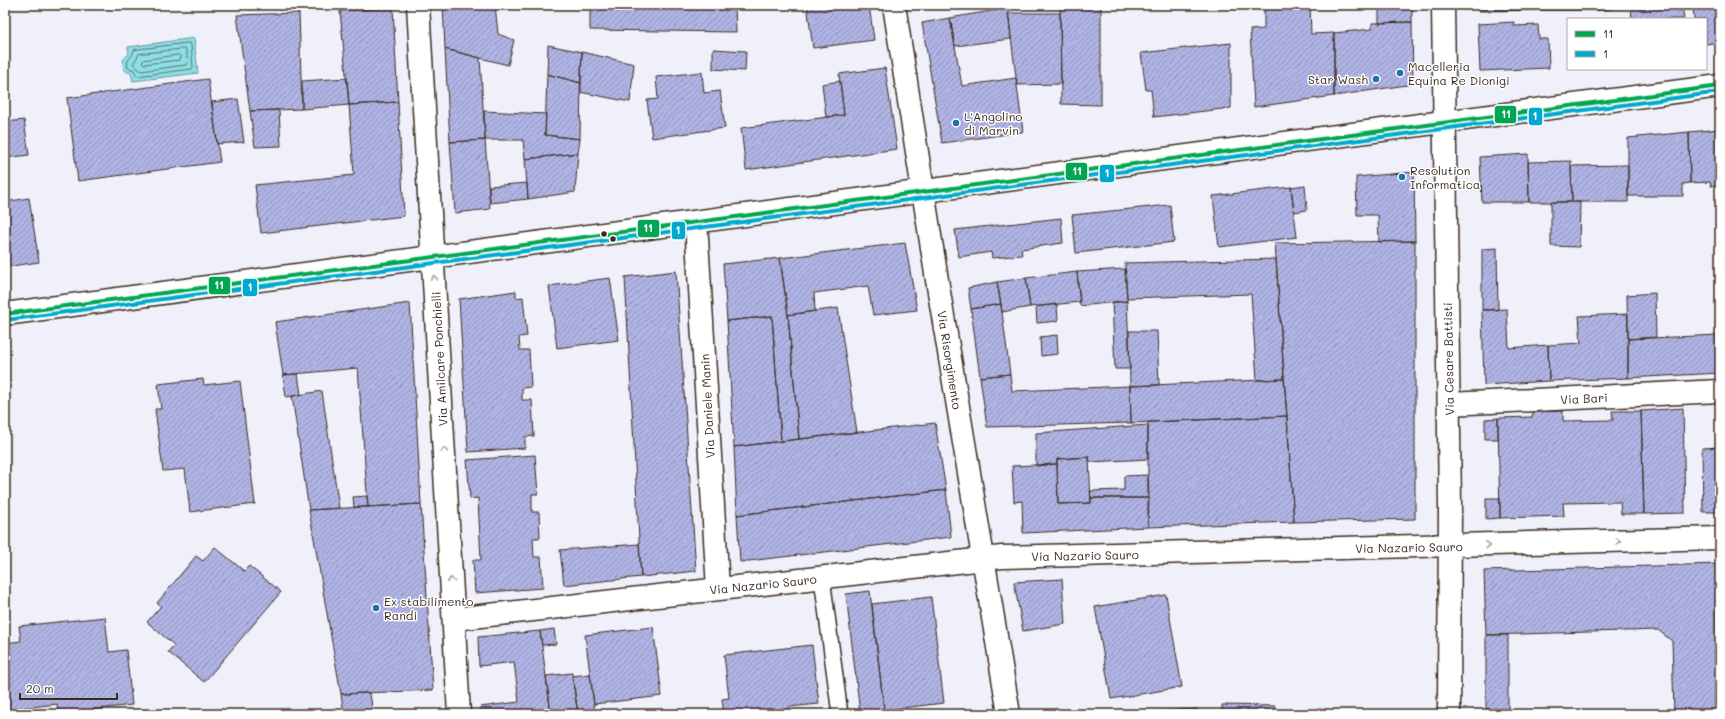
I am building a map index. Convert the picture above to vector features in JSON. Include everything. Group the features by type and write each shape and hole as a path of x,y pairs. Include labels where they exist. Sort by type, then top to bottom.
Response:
{"street":[{"name":"Via Amilcare Ponchielli","path":"418,5 459,714"},
{"name":"Via Risorgimento","path":"894,5 1008,714"},
{"name":"Via Cesare Battisti","path":"1443,5 1448,404 1449,714"},
{"path":"5,314 1720,86"},
{"name":"Via Daniele Manin","path":"696,222 718,589"},
{"name":"Via Bari","path":"1448,404 1720,391"},
{"name":"Via Nazario Sauro","path":"454,619 1008,557 1720,538"}],"lane":[{"path":"822,578 840,714"}],"water":[{"path":"194,38 198,73 133,81 131,73 126,71 124,68 124,58 129,54 128,47"}],"building":[{"path":"40,5 117,5 117,8 40,8"},
{"path":"443,5 495,5 498,34 514,40 508,65 445,49"},
{"path":"590,5 735,5 736,32 590,30"},
{"path":"807,5 869,5 874,40 813,48"},
{"path":"1060,5 1101,5 1101,105 1061,104"},
{"path":"1264,5 1310,5 1311,34 1334,33 1334,96 1254,107 1250,30 1264,29"},
{"path":"1379,5 1412,5 1412,22 1379,23"},
{"path":"1478,5 1538,5 1538,10 1478,11"},
{"path":"1538,5 1599,5 1599,10 1538,10"},
{"path":"1599,5 1651,5 1599,10"},
{"path":"1651,5 1682,5 1684,18 1632,18 1631,8"},
{"path":"1693,5 1720,5 1720,42 1707,44 1707,18 1694,18"},
{"path":"393,8 398,102 349,105 340,11"},
{"path":"1008,8 1011,39 955,46 950,18"},
{"path":"299,13 302,109 250,111 237,15"},
{"path":"1008,13 1060,13 1061,84 1017,85"},
{"path":"950,18 962,86 1016,78 1023,132 942,143 922,23"},
{"path":"1412,22 1413,84 1334,96 1334,33 1372,29 1372,23"},
{"path":"1514,22 1514,26 1538,25 1539,39 1548,39 1549,68 1480,71 1478,24"},
{"path":"1231,43 1231,108 1154,117 1151,90 1146,90 1141,53"},
{"path":"548,45 582,52 581,83 547,74"},
{"path":"445,49 480,58 485,140 450,142"},
{"path":"713,49 746,51 745,71 713,69"},
{"path":"582,52 634,64 630,102 580,92"},
{"path":"885,68 897,149 746,170 741,128 844,115 839,74"},
{"path":"702,72 704,93 720,91 725,128 652,138 647,100 658,99 656,77"},
{"path":"547,74 581,83 580,139 545,135"},
{"path":"347,78 349,105 302,109 302,81"},
{"path":"208,79 220,162 78,181 67,98"},
{"path":"840,81 844,115 826,117 822,84"},
{"path":"238,99 244,142 217,144 212,102"},
{"path":"398,102 404,216 261,233 255,185 354,175 349,105"},
{"path":"279,110 281,146 255,147 250,111"},
{"path":"484,111 546,114 545,135 580,139 578,153 525,159 523,140 485,140"},
{"path":"24,120 29,155 5,158 5,122"},
{"path":"1720,129 1720,185 1711,186 1710,182 1690,183 1689,132"},
{"path":"1689,132 1690,183 1683,184 1683,196 1628,196 1628,138"},
{"path":"485,140 490,209 455,213 450,142"},
{"path":"578,153 575,192 528,199 525,159"},
{"path":"1528,154 1529,202 1482,202 1480,157"},
{"path":"1571,161 1572,202 1529,202 1528,162"},
{"path":"1628,165 1628,202 1572,202 1571,166"},
{"path":"1414,172 1415,241 1379,242 1378,215 1357,215 1356,177"},
{"path":"527,183 528,199 490,203 489,186"},
{"path":"1305,185 1307,210 1294,212 1291,187"},
{"path":"1291,187 1297,237 1219,247 1213,196"},
{"path":"29,198 39,262 5,267 5,202"},
{"path":"1551,202 1580,202 1579,247 1551,246"},
{"path":"1170,205 1174,242 1076,253 1072,215"},
{"path":"1061,218 1063,243 1021,249 1022,255 992,258 991,252 959,257 955,230"},
{"path":"1415,241 1415,519 1294,522 1275,243"},
{"path":"905,243 917,310 873,315 868,286 814,293 815,311 788,315 780,258"},
{"path":"1497,248 1498,310 1482,310 1482,249"},
{"path":"780,258 788,315 799,439 781,441 772,316 727,321 723,264"},
{"path":"1276,259 1284,379 1257,380 1251,294 1127,298 1125,263"},
{"path":"1125,269 1127,301 1080,306 1077,272"},
{"path":"676,271 696,571 641,577 625,277"},
{"path":"1077,272 1080,302 1030,307 1026,278"},
{"path":"610,278 619,340 557,348 549,286"},
{"path":"1026,278 1030,307 1002,312 997,282"},
{"path":"997,282 1001,304 971,309 968,288"},
{"path":"516,291 516,298 523,297 527,336 519,337 520,350 529,350 531,387 522,388 522,400 532,400 534,436 525,437 525,448 468,452 459,299"},
{"path":"1655,293 1656,337 1628,339 1627,295"},
{"path":"1127,301 1130,369 1115,369 1112,302"},
{"path":"410,303 421,504 368,507 358,368 283,375 275,322"},
{"path":"1001,304 1010,374 980,377 971,309"},
{"path":"1057,304 1058,321 1037,323 1036,307"},
{"path":"838,308 857,432 799,439 788,315"},
{"path":"1507,309 1509,348 1548,345 1549,381 1484,385 1482,310"},
{"path":"1628,314 1628,378 1549,381 1548,345 1581,343 1579,316"},
{"path":"772,316 781,441 734,447 727,321"},
{"path":"1129,331 1157,331 1159,385 1130,386"},
{"path":"1057,335 1058,354 1041,356 1040,337"},
{"path":"1720,335 1720,373 1628,378 1628,339"},
{"path":"298,374 301,395 286,397 283,375"},
{"path":"1010,374 1012,391 1130,386 1131,423 987,427 980,377"},
{"path":"203,379 204,385 240,381 255,504 190,512 185,469 163,471 155,409 161,409 158,384"},
{"path":"1284,379 1287,416 1131,423 1130,386"},
{"path":"322,391 339,508 309,510 292,396"},
{"path":"1683,408 1685,513 1644,514 1641,411"},
{"path":"1563,411 1563,421 1613,420 1612,411 1641,411 1644,514 1621,514 1620,502 1563,503 1564,516 1500,518 1498,418 1532,417 1533,412"},
{"path":"1287,416 1294,522 1148,527 1148,422"},
{"path":"1498,418 1498,439 1485,439 1485,419"},
{"path":"935,423 946,490 737,515 734,447"},
{"path":"1148,425 1148,459 1090,462 1089,457 1057,459 1057,464 1036,466 1036,433"},
{"path":"1720,447 1720,512 1703,512 1702,448"},
{"path":"535,455 538,494 532,494 532,512 539,512 540,538 533,538 534,557 541,557 543,588 475,593 473,560 481,560 478,498 470,499 467,460"},
{"path":"1089,457 1091,503 1058,504 1057,459"},
{"path":"1057,464 1058,504 1091,503 1091,498 1149,498 1148,527 1023,533 1022,501 1014,502 1012,466"},
{"path":"1148,475 1149,498 1091,498 1090,491 1124,490 1124,476"},
{"path":"946,490 951,537 740,562 737,515"},
{"path":"367,496 368,507 354,507 353,497"},
{"path":"1486,498 1500,498 1500,518 1486,519"},
{"name":"Ex stabilimento Randi","path":"421,504 433,690 341,694 309,510"},
{"path":"639,544 641,577 564,585 560,550"},
{"path":"215,547 244,571 249,566 281,592 204,682 168,652 174,645 147,622 161,606 157,603 196,556 203,561"},
{"path":"1720,564 1720,714 1674,714 1672,641 1658,630 1486,635 1484,571"},
{"path":"1062,579 1065,624 1023,631 1014,582"},
{"path":"870,591 884,710 860,713 846,594"},
{"path":"1166,595 1182,687 1111,699 1095,607"},
{"path":"931,597 944,703 884,710 872,604"},
{"path":"105,617 109,652 126,650 132,705 58,714 57,704 5,710 5,643 21,641 19,626"},
{"path":"653,627 662,696 594,704 585,635"},
{"path":"554,629 556,644 542,645 540,631"},
{"path":"540,631 551,714 481,714 480,707 519,702 514,662 479,666 478,637"},
{"path":"1486,635 1508,635 1508,709 1486,709"},
{"path":"812,645 819,704 789,707 790,714 724,714 722,699 729,698 724,655"},
{"path":"572,673 578,714 551,714 546,676"},
{"path":"590,674 595,714 578,714 572,676"},
{"path":"370,693 373,714 344,714 341,694"},
{"path":"1222,705 1275,706 1275,714 1222,714"},
{"path":"1197,709 1197,714 1179,714 1179,710"},
{"path":"686,710 687,714 661,713"},
{"path":"1179,710 1179,714 1137,714 1136,712"}],"transit line":[{"name":"11","path":"5,314 1720,86"},
{"name":"1","path":"6,320 1720,92"}],"place":[{"name":"Macelleria Equina Re Dionigi","path":"1400,73"},
{"name":"Star Wash","path":"1376,79"},
{"name":"L'Angolino di Marvin","path":"956,123"},
{"name":"Resolution Informatica","path":"1402,177"},
{"name":"Ex stabilimento Randi","path":"376,608"}]}
